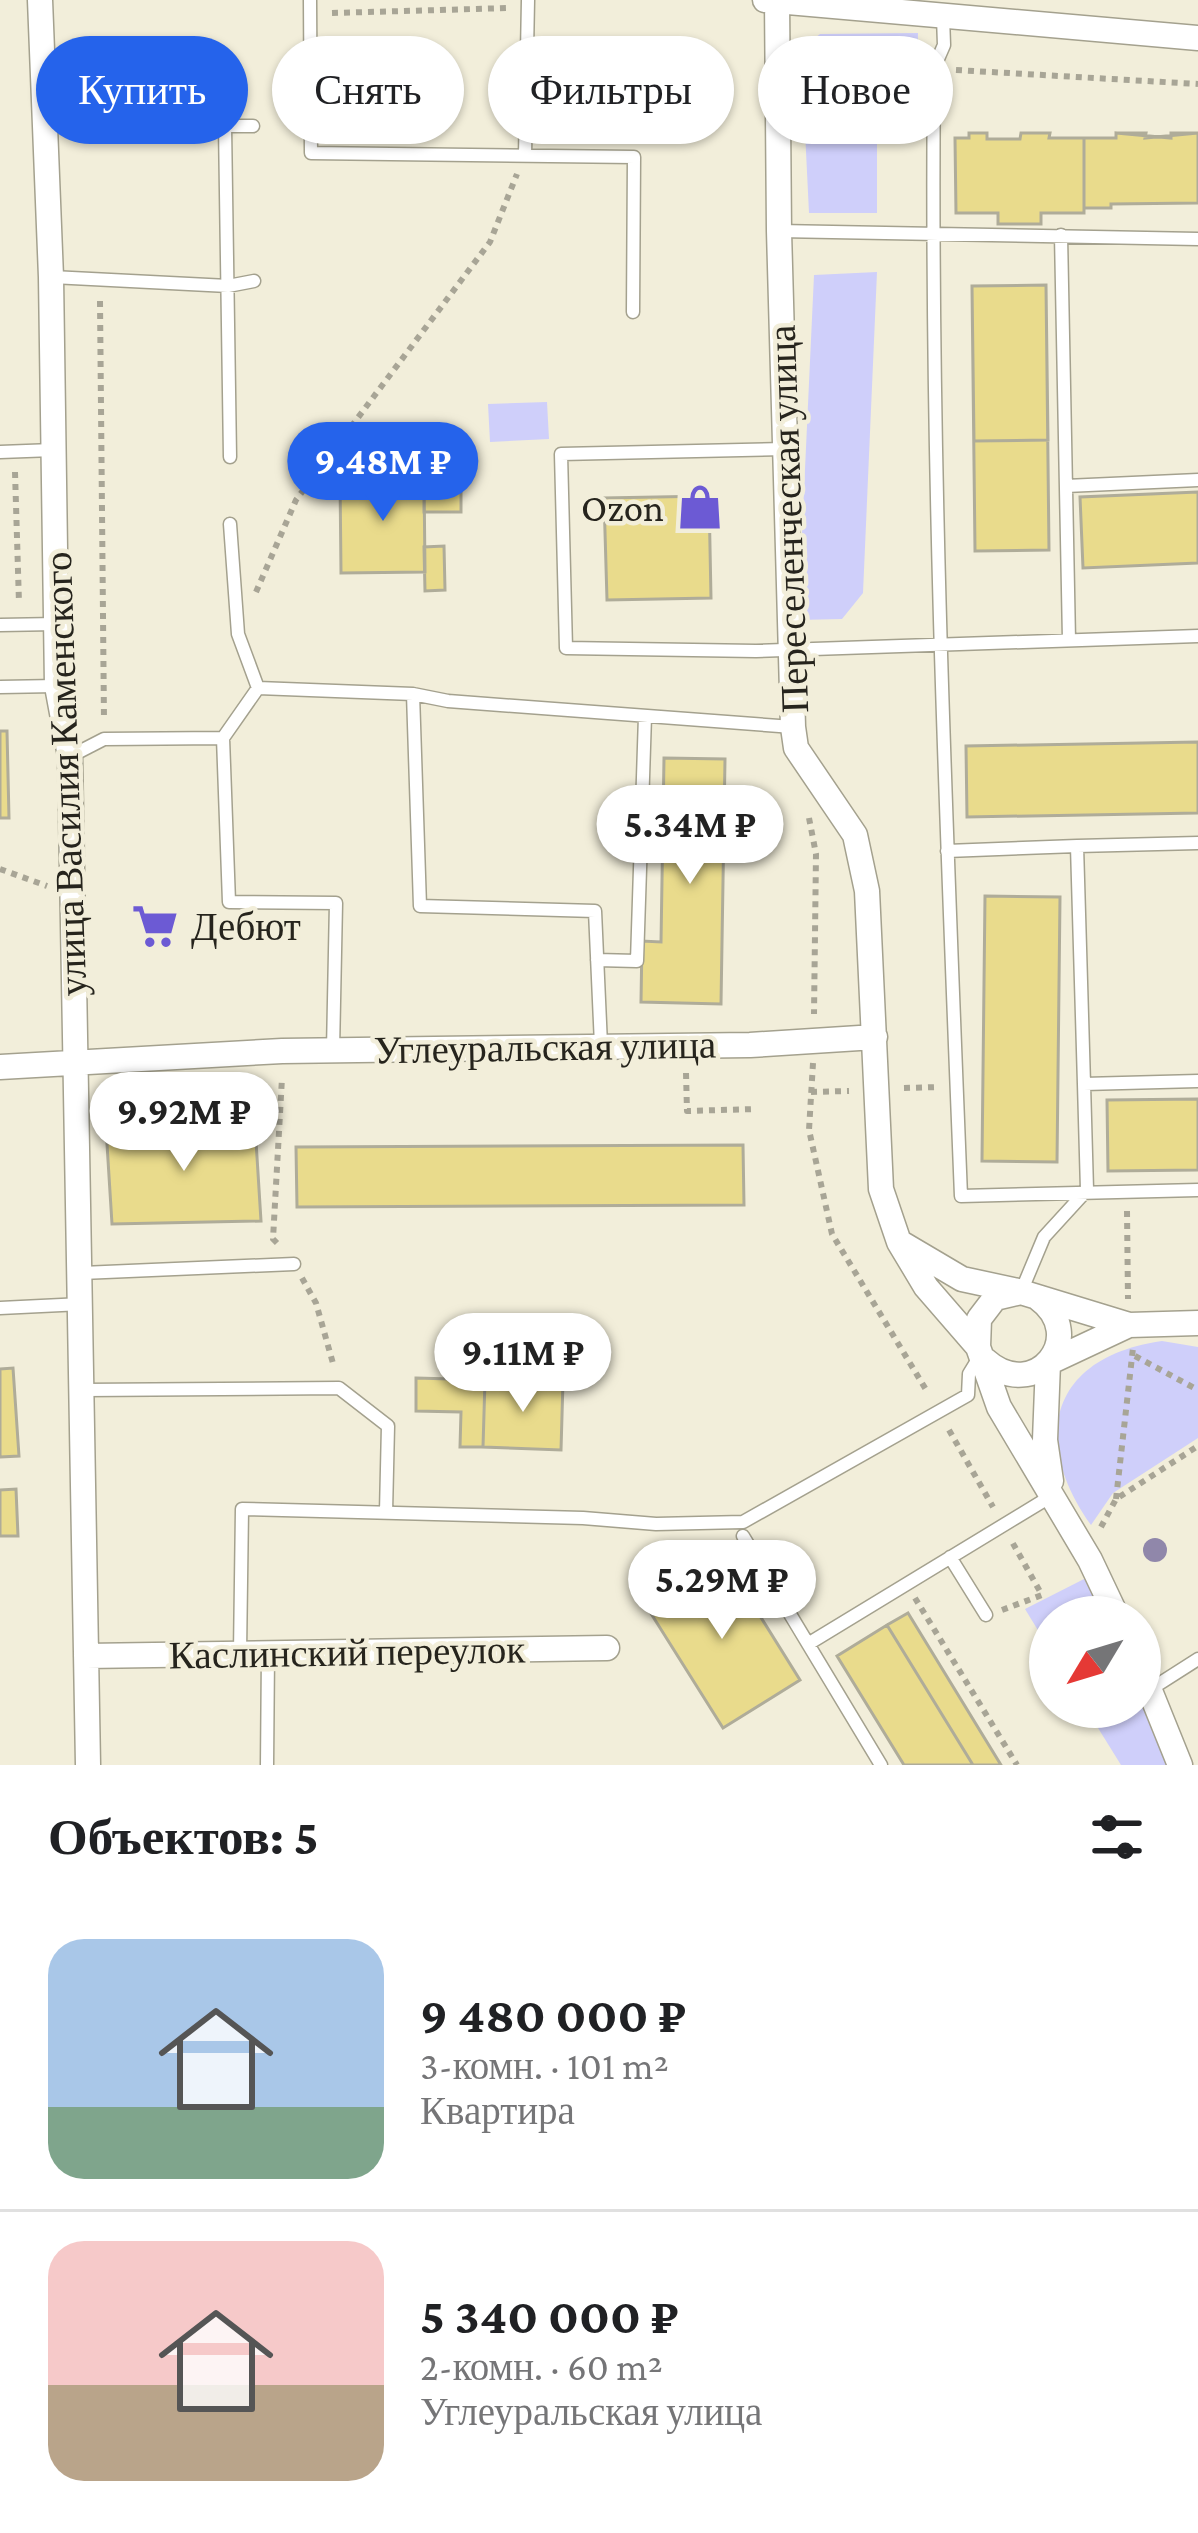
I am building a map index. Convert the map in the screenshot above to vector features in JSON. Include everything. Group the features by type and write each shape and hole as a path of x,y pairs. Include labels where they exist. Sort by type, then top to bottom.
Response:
{"street":[{"name":"улица Василия Каменского","path":"40,0 57,686 70,757 88,1765"},
{"path":"765,0 1198,38"},
{"name":"Переселенческая улица","path":"777,0 793,727 802,759 855,835 867,891 881,1189 899,1242 926,1287 981,1354 999,1407 1106,1596"},
{"name":"Углеуральская улица","path":"0,1066 282,1051 750,1045 875,1037"},
{"path":"899,1242 962,1279 1027,1293 1129,1325 1198,1323"},
{"path":"1027,1293 1007,1293 985,1307 976,1333 981,1354 995,1369 1023,1376 1129,1325"},
{"name":"Переселенческая улица","path":"1027,1293 1054,1312 1059,1325 1056,1351 1048,1363 1045,1440 1053,1496"},
{"name":"Каслинский переулок","path":"86,1656 607,1648"},
{"path":"1161,1717 1180,1765"}],"lane":[{"path":"525,155 527,4"},
{"path":"310,7 311,153 634,157 633,312"},
{"path":"944,17 944,36"},
{"path":"230,457 225,126 254,126"},
{"path":"933,144 938,643 961,1196 1198,1190"},
{"path":"779,231 1198,239"},
{"path":"1061,235 1070,640"},
{"path":"50,277 228,286 254,281"},
{"path":"786,449 561,454 566,648 791,650 1198,636"},
{"path":"7,451 53,450"},
{"path":"1066,486 1198,480"},
{"path":"230,524 238,634 258,688"},
{"path":"0,625 56,624"},
{"path":"0,688 57,686"},
{"path":"258,688 413,694 448,701 793,727"},
{"path":"258,688 223,738 229,902 336,904 333,1050"},
{"path":"413,694 420,906 595,911 601,1045"},
{"path":"597,960 638,961 645,716"},
{"path":"70,757 104,739 223,738"},
{"path":"946,850 1198,843"},
{"path":"1027,1293 1044,1238 1088,1190 1077,846"},
{"path":"1084,1084 1198,1081"},
{"path":"82,1273 294,1264"},
{"path":"0,1307 82,1304"},
{"path":"240,1653 242,1509 583,1517 656,1524 742,1522 968,1395 969,1374 981,1354"},
{"path":"84,1390 340,1388 388,1426 386,1512"},
{"path":"808,1644 1053,1496"},
{"path":"743,1536 881,1765"},
{"path":"950,1557 986,1615"},
{"path":"267,1765 268,1653"},
{"path":"1161,1672 1198,1659"}],"path":[{"path":"310,7 527,4"},
{"path":"953,69 1198,84"},
{"path":"238,634 296,500 490,242 525,155"},
{"path":"99,280 104,739"},
{"path":"7,451 20,625"},
{"path":"0,869 72,896"},
{"path":"282,1051 274,1239 316,1303 340,1388"},
{"path":"686,1073 687,1111 756,1109"},
{"path":"1135,1356 1198,1390"},
{"path":"1101,1527 1116,1499 1198,1446"},
{"path":"914,1596 1017,1765"}],"shaded area":[{"path":"918,33 817,36 820,34"},
{"path":"806,144 877,144 877,213 809,213"},
{"path":"877,272 863,593 842,619 798,620 814,275"},
{"path":"547,402 549,439 490,442 488,404"},
{"path":"1162,1341 1198,1347 1198,1438 1113,1493 1091,1525 1061,1462 1057,1433 1062,1407 1074,1384 1095,1364 1124,1350"},
{"path":"1086,1578 1095,1596 1051,1596"},
{"path":"1098,1728 1154,1728 1168,1765 1121,1765"}],"building":[{"path":"969,133 987,133 987,139 1020,139 1021,133 1050,133 1049,138 1116,138 1116,133 1171,138 1171,133 1198,133 1198,203 1111,204 1111,208 1084,208 1084,213 1041,213 1041,224 998,224 998,213 956,213 955,138 969,138"},
{"path":"1116,133 1146,133 1145,138 1198,133 1198,203 1084,208 1084,138 1116,138"},
{"path":"1046,285 1049,550 975,551 972,286"},
{"path":"1046,285 1048,440 974,441 972,286"},
{"path":"424,476 425,572 341,573 340,477"},
{"path":"424,476 461,476 461,512 424,512"},
{"path":"1198,492 1198,563 1083,568 1080,497"},
{"path":"709,496 711,598 607,600 604,498"},
{"path":"444,546 445,590 425,591 424,547"},
{"path":"0,731 7,731 9,818 0,818"},
{"path":"1198,742 1198,813 967,817 966,746"},
{"path":"664,758 725,759 721,1004 641,1002 642,941 661,942"},
{"path":"985,896 1060,897 1057,1162 982,1161"},
{"path":"1198,1099 1198,1170 1108,1171 1107,1100"},
{"path":"255,1125 261,1221 112,1224 106,1128"},
{"path":"743,1145 744,1205 297,1207 296,1147"},
{"path":"13,1368 19,1456 0,1457 0,1369"},
{"path":"416,1378 485,1380 483,1447 460,1447 461,1412 416,1411"},
{"path":"485,1380 563,1381 561,1450 483,1447"},
{"path":"16,1489 18,1536 0,1536 0,1490"},
{"path":"722,1555 800,1680 723,1728 645,1604"},
{"path":"908,1613 1001,1765 973,1765 887,1625"},
{"path":"887,1625 973,1765 904,1765 837,1656"}],"place":[{"name":"Ozon","path":"700,507"},
{"name":"Дебют","path":"155,926"}]}
